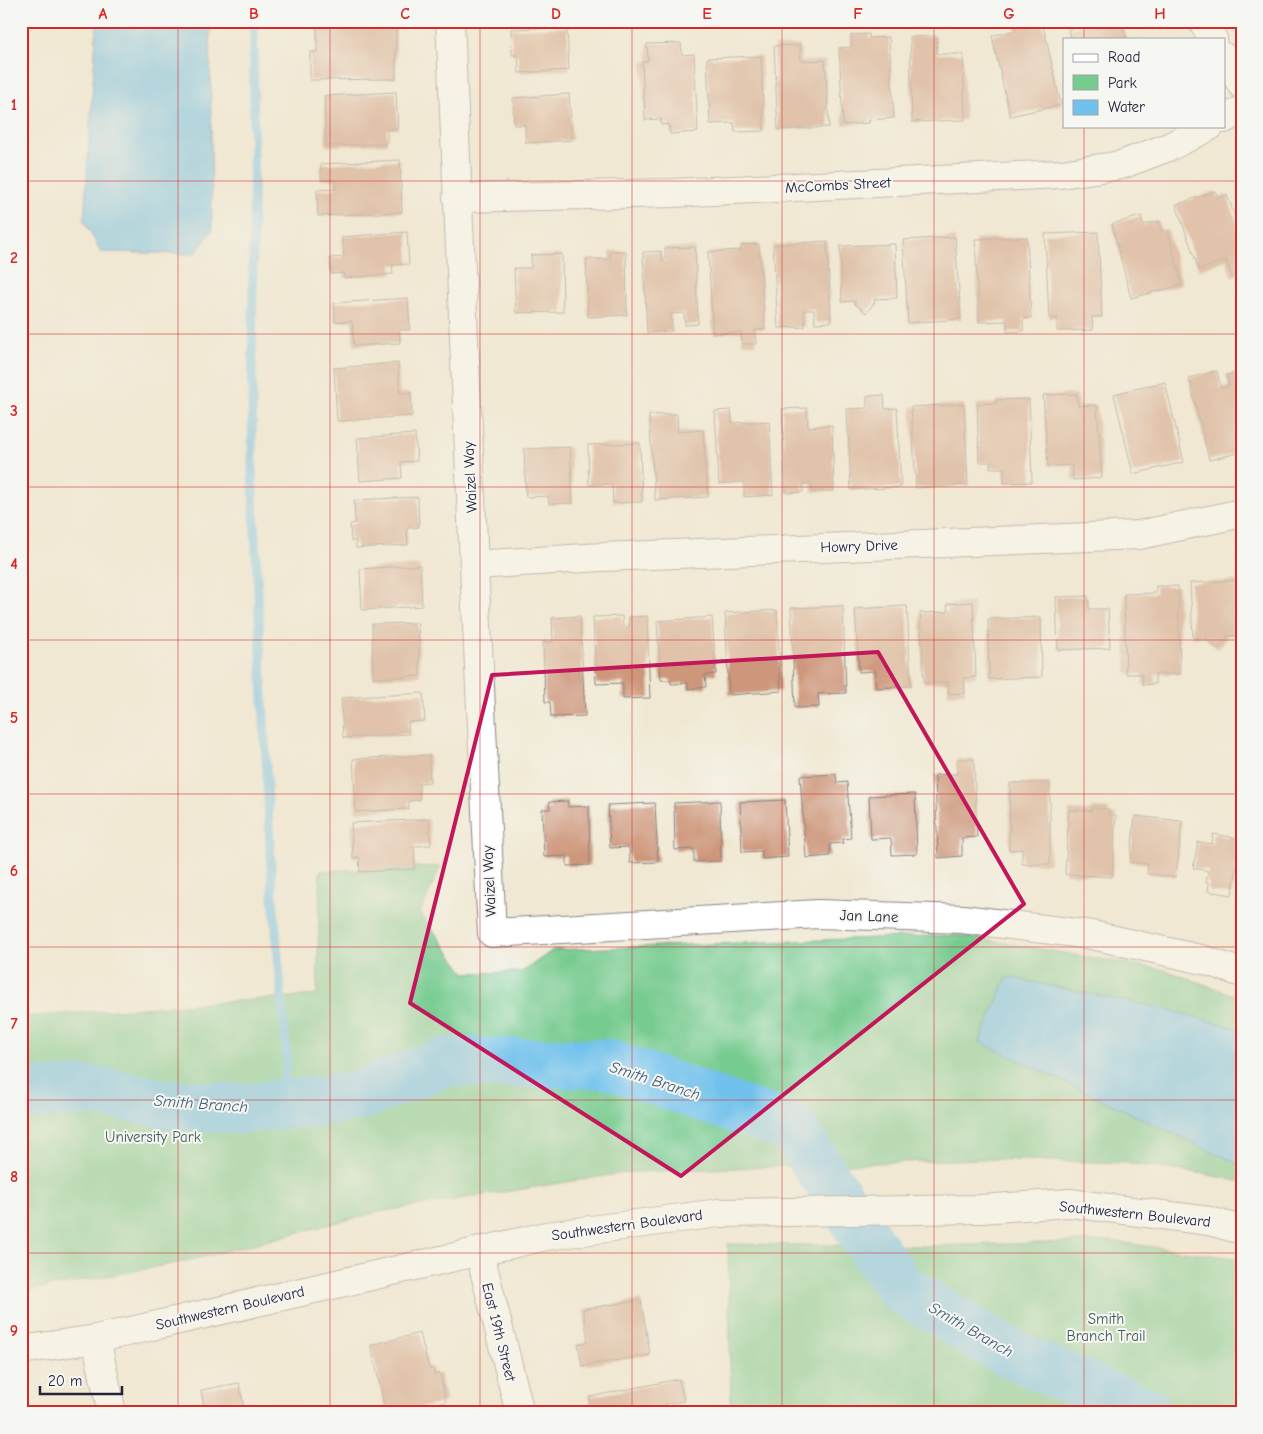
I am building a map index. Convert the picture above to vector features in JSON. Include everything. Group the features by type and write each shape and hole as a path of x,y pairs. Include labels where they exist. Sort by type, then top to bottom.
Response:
{"street":[{"name":"Waizel Way","path":"450,21 492,933"},
{"path":"1202,21 1212,38"},
{"path":"1226,60 1242,86"},
{"path":"1226,118 1242,110"},
{"name":"McCombs Street","path":"457,198 672,193 1061,174 1121,165 1171,146 1206,128"},
{"name":"Howry Drive","path":"474,565 602,557 1139,535 1242,513"},
{"name":"Jan Lane","path":"492,933 818,914 963,919 1092,935 1204,960 1242,973"},
{"name":"Southwestern Boulevard","path":"21,1350 96,1339 546,1236 719,1213 980,1209 1070,1203 1209,1221 1242,1230"},
{"name":"East 19th Street","path":"479,1250 520,1413"},
{"path":"96,1339 112,1413"}],"highlighted area":[{"path":"878,652 1024,904 681,1176 410,1003 492,675"}],"green space":[{"name":"University Park","path":"441,866 420,913 465,973 522,972 553,950 957,935 1165,970 1242,998 1242,1182 1205,1174 1124,1163 983,1159 630,1172 378,1212 183,1262 21,1292 21,1017 317,995 320,871"},
{"name":"Smith Branch Trail","path":"1110,1241 1242,1259 1242,1413 731,1413 728,1244 929,1246"}],"water":[{"path":"97,21 210,21 212,231 195,254 101,252 84,220"},
{"path":"1007,977 1170,1010 1242,1030 1242,1166 980,1042"}],"building":[{"path":"1013,21 1030,21 1032,27 1043,25 1061,105 1010,116 992,36 1016,30"},
{"path":"1093,21 1121,21 1127,38 1071,38 1068,30"},
{"path":"396,25 396,79 310,80 310,52 317,52 317,26"},
{"path":"567,27 569,70 519,73 518,55 512,55 511,29"},
{"path":"869,34 869,38 889,37 894,118 869,120 869,123 843,125 839,48 851,47 851,35"},
{"path":"936,36 937,54 963,54 965,120 912,122 910,37"},
{"path":"681,43 682,55 694,54 698,132 670,134 669,124 661,125 661,119 645,120 642,62 648,61 647,44"},
{"path":"800,45 801,61 825,60 829,127 778,130 774,46"},
{"path":"761,56 764,131 735,132 734,123 710,124 707,58"},
{"path":"396,92 398,129 387,129 387,144 326,146 324,96"},
{"path":"569,94 572,140 526,143 525,125 514,125 513,98"},
{"path":"400,160 402,212 318,216 317,190 335,189 335,180 321,180 321,164"},
{"path":"1215,191 1218,198 1227,195 1242,236 1242,273 1232,277 1226,260 1199,270 1176,205"},
{"path":"1141,216 1143,225 1159,221 1161,231 1168,230 1182,285 1131,298 1112,224"},
{"path":"407,232 409,264 392,265 393,274 344,278 344,273 331,274 330,258 344,257 342,237"},
{"path":"1098,232 1102,317 1092,317 1093,330 1057,331 1057,318 1049,318 1045,234"},
{"path":"955,237 961,319 908,323 903,240"},
{"path":"1027,237 1031,318 1023,319 1023,331 1007,332 1007,321 979,322 975,239"},
{"path":"827,241 831,322 815,323 814,310 804,310 805,327 778,328 773,245"},
{"path":"759,244 765,329 755,330 756,344 742,344 741,332 713,334 708,252 741,250 741,245"},
{"path":"895,244 897,298 874,299 875,302 866,313 855,304 855,301 842,302 840,246"},
{"path":"695,247 698,324 685,325 684,313 671,314 672,331 647,333 643,252 661,251 662,261 665,260 665,248"},
{"path":"610,251 626,251 627,315 588,317 586,259 610,259"},
{"path":"562,254 563,312 516,313 514,268 531,268 531,255"},
{"path":"408,298 410,330 399,330 400,343 354,346 352,321 335,322 334,303"},
{"path":"398,363 400,393 411,393 412,416 337,421 334,368"},
{"path":"1217,371 1221,388 1229,386 1226,375 1242,372 1242,452 1209,460 1189,378"},
{"path":"1165,382 1184,462 1133,474 1114,394"},
{"path":"1077,394 1078,406 1097,405 1102,478 1073,480 1072,465 1048,466 1043,395"},
{"path":"884,395 885,409 897,408 901,487 851,490 847,409 867,408 867,396"},
{"path":"1029,399 1032,482 1004,483 1004,468 990,468 990,462 979,462 977,404 996,403 996,400"},
{"path":"964,404 968,485 916,488 911,407"},
{"path":"807,408 808,427 832,425 834,491 812,492 811,483 803,484 803,492 786,493 782,409"},
{"path":"731,410 732,423 769,421 773,495 744,497 744,482 719,484 715,411"},
{"path":"677,414 678,432 703,430 708,497 655,500 649,415"},
{"path":"415,434 417,461 401,462 402,478 360,481 357,438"},
{"path":"640,443 642,502 613,503 612,484 589,485 588,445"},
{"path":"570,447 573,503 549,504 548,496 526,497 524,449"},
{"path":"418,497 419,527 407,528 408,545 356,548 356,541 351,541 350,524 355,523 354,500"},
{"path":"420,565 422,606 362,610 360,569"},
{"path":"1242,580 1242,635 1227,636 1227,639 1218,649 1207,640 1207,636 1193,638 1190,583"},
{"path":"1156,586 1178,586 1180,674 1155,674 1155,684 1143,685 1142,674 1126,674 1124,594 1156,593"},
{"path":"1088,596 1089,609 1108,609 1110,648 1058,650 1056,597"},
{"path":"973,602 976,677 964,678 965,693 948,694 948,682 924,683 920,613 948,612 947,604"},
{"path":"843,606 846,693 818,694 819,707 795,708 791,608"},
{"path":"907,606 911,686 876,688 875,671 859,672 855,609"},
{"path":"777,610 781,691 729,695 725,613"},
{"path":"580,616 585,716 551,717 550,702 545,702 543,642 553,642 552,618"},
{"path":"622,616 623,627 629,627 629,617 647,616 650,698 623,699 623,683 596,684 593,617"},
{"path":"712,617 716,674 705,675 706,687 688,689 688,683 671,684 671,680 661,680 657,621"},
{"path":"1041,617 1042,677 989,679 988,619"},
{"path":"418,623 420,676 373,678 372,624"},
{"path":"423,693 425,721 408,722 409,734 343,738 341,698"},
{"path":"429,755 430,782 419,783 420,800 409,801 409,809 356,812 353,759"},
{"path":"957,759 974,759 977,837 962,838 962,856 938,858 935,775 957,774"},
{"path":"836,774 837,783 847,782 851,838 843,839 843,843 830,844 830,856 806,858 800,776"},
{"path":"1010,783 1050,783 1050,864 1022,864 1022,849 1009,850"},
{"path":"915,794 917,854 892,855 891,838 871,839 869,796"},
{"path":"785,800 788,857 762,859 762,851 742,852 740,802"},
{"path":"568,801 568,807 589,806 590,865 567,866 567,856 544,857 542,809 550,809 549,802"},
{"path":"720,801 721,861 694,862 694,849 675,850 674,803"},
{"path":"655,803 658,862 630,863 629,847 610,848 608,805"},
{"path":"1092,808 1109,809 1108,814 1116,815 1112,877 1065,874 1069,810 1091,811"},
{"path":"1135,816 1182,821 1176,877 1147,874 1148,864 1130,862"},
{"path":"429,819 431,845 414,846 415,869 360,872 359,857 353,858 351,823"},
{"path":"1213,834 1242,839 1232,895 1208,891 1209,883 1206,882 1208,871 1193,868 1198,842 1212,844"},
{"path":"641,1300 650,1355 582,1366 578,1344 588,1342 583,1309"},
{"path":"420,1333 429,1369 433,1368 434,1375 440,1373 446,1402 399,1413 386,1413 371,1345"},
{"path":"679,1379 684,1401 665,1404 667,1413 592,1413 589,1397"},
{"path":"239,1383 245,1413 205,1413 201,1390"}],"waterway":[{"path":"254,21 252,471 272,884 287,1062 276,1105"},
{"name":"Smith Branch","path":"21,1094 95,1091 166,1104 239,1109 355,1097 445,1062 608,1064 792,1128 900,1288 1007,1352 1148,1413"}]}
